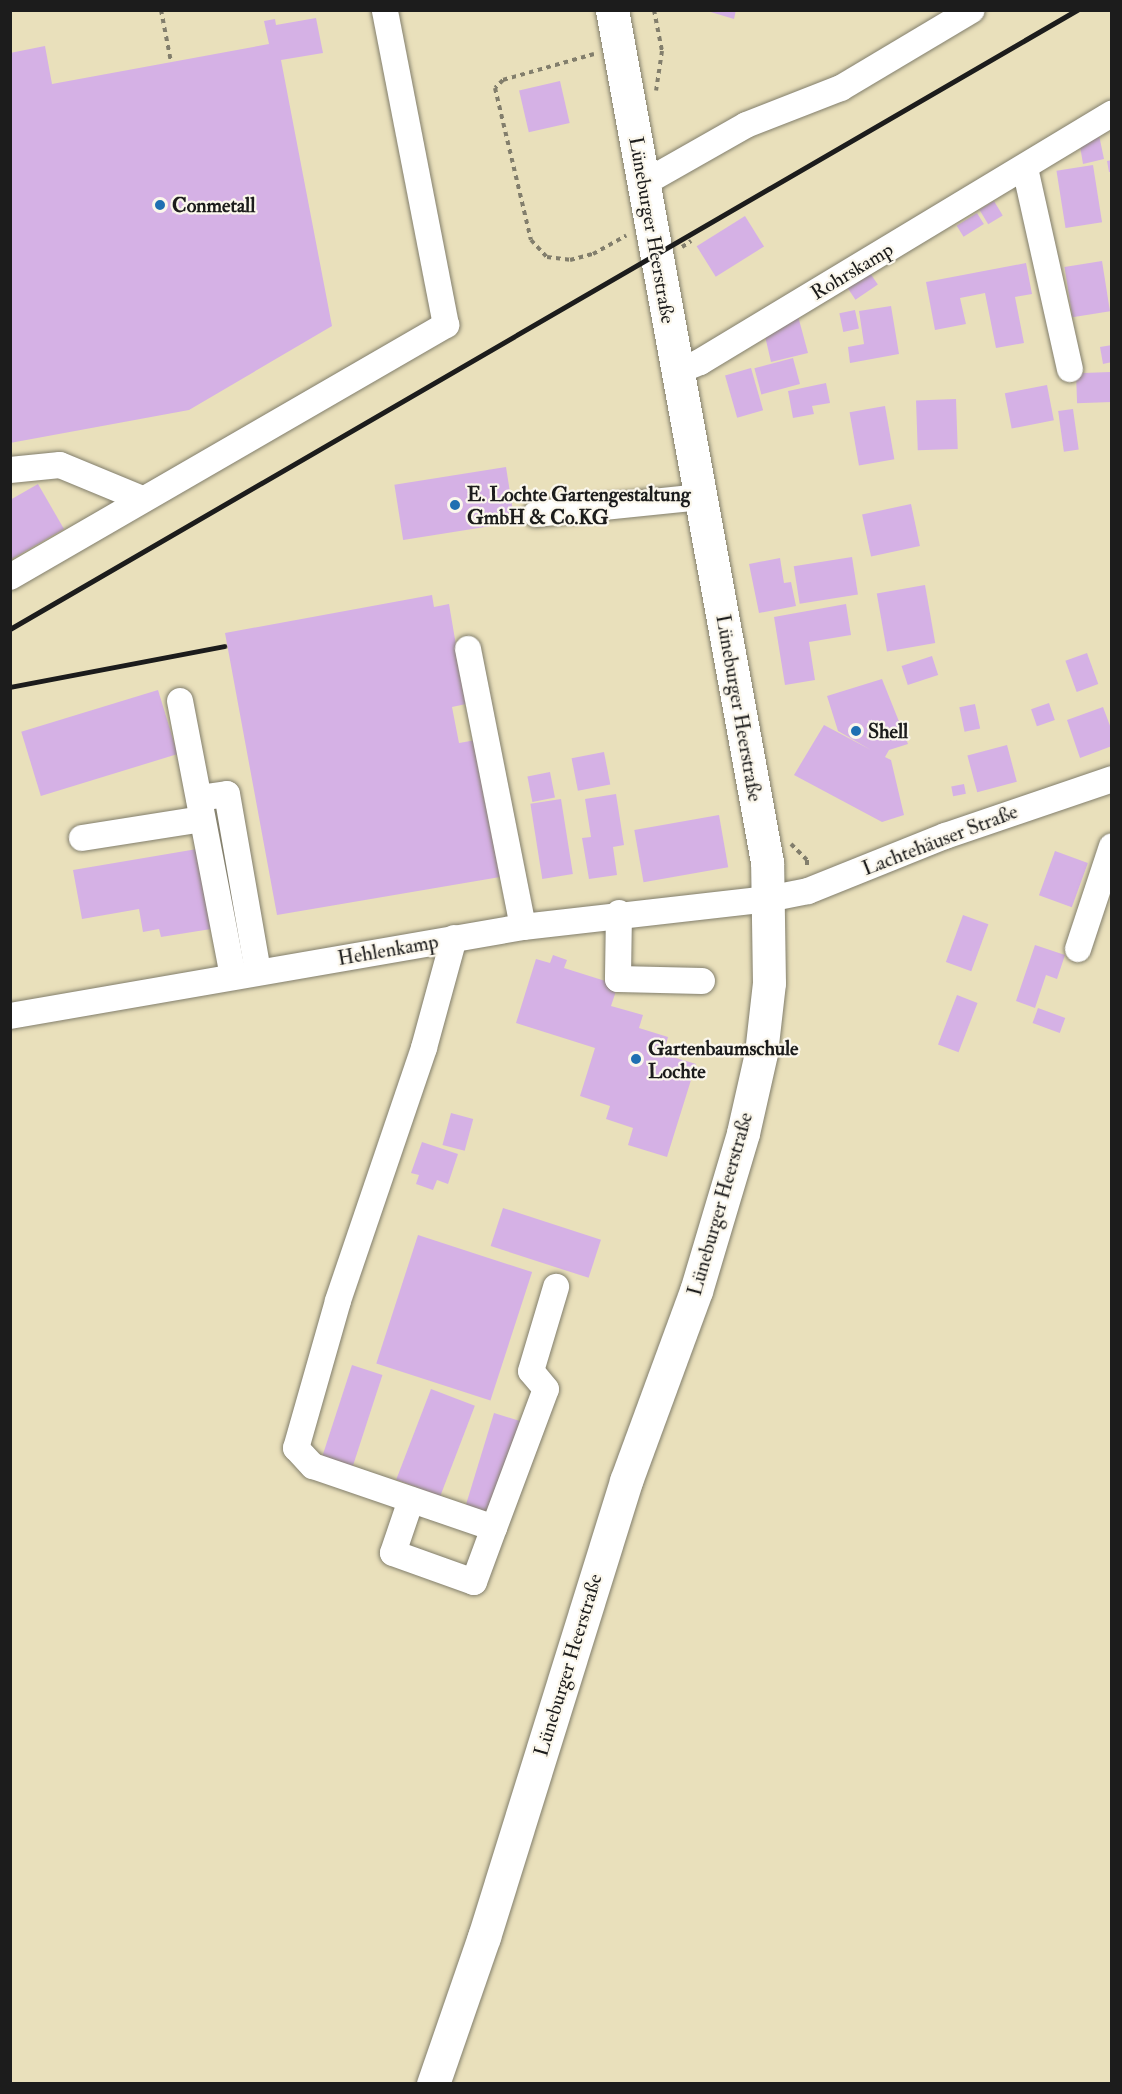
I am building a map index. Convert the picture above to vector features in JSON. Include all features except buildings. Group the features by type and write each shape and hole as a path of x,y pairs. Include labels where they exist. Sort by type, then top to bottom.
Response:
{"main road":[{"name":"Lüneburger Heerstraße","path":"434,2084 484,1937 626,1480 696,1291 743,1132 761,1053 769,983 767,862 612,10"}],"street":[{"path":"10,577 446,325 385,10"},
{"path":"644,183 746,125 841,88 972,10"},
{"name":"Rohrskamp","path":"678,371 700,362 1025,168 1112,113"},
{"path":"1025,168 1070,369"},
{"path":"10,470 60,465 142,499"},
{"path":"536,514 700,497"},
{"path":"468,649 523,927"},
{"path":"180,701 200,809 246,973"},
{"name":"Lachtehäuser Straße","path":"768,899 817,887 945,836 1112,779"},
{"path":"82,838 200,809 227,794 246,973"},
{"path":"1078,949 1112,846"},
{"name":"Hehlenkamp","path":"10,1016 246,973 523,927 619,913 768,899"},
{"path":"619,913 618,979 702,981"},
{"path":"454,938 428,1037 338,1301 296,1448 313,1466 494,1528"},
{"path":"411,1500 393,1553 474,1582 546,1389 531,1371 556,1287"}],"path":[{"path":"161,10 171,62"},
{"path":"619,49 503,80 495,88 531,240 547,257 570,260 593,254 651,224"}],"railway":[{"path":"10,629 1077,10"},
{"path":"10,687 224,646"}],"place":[{"name":"Conmetall","path":"160,205"},
{"name":"E. Lochte Gartengestaltung GmbH & Co.KG","path":"455,505"},
{"name":"Shell","path":"856,731"},
{"name":"Gartenbaumschule Lochte","path":"636,1059"}]}
